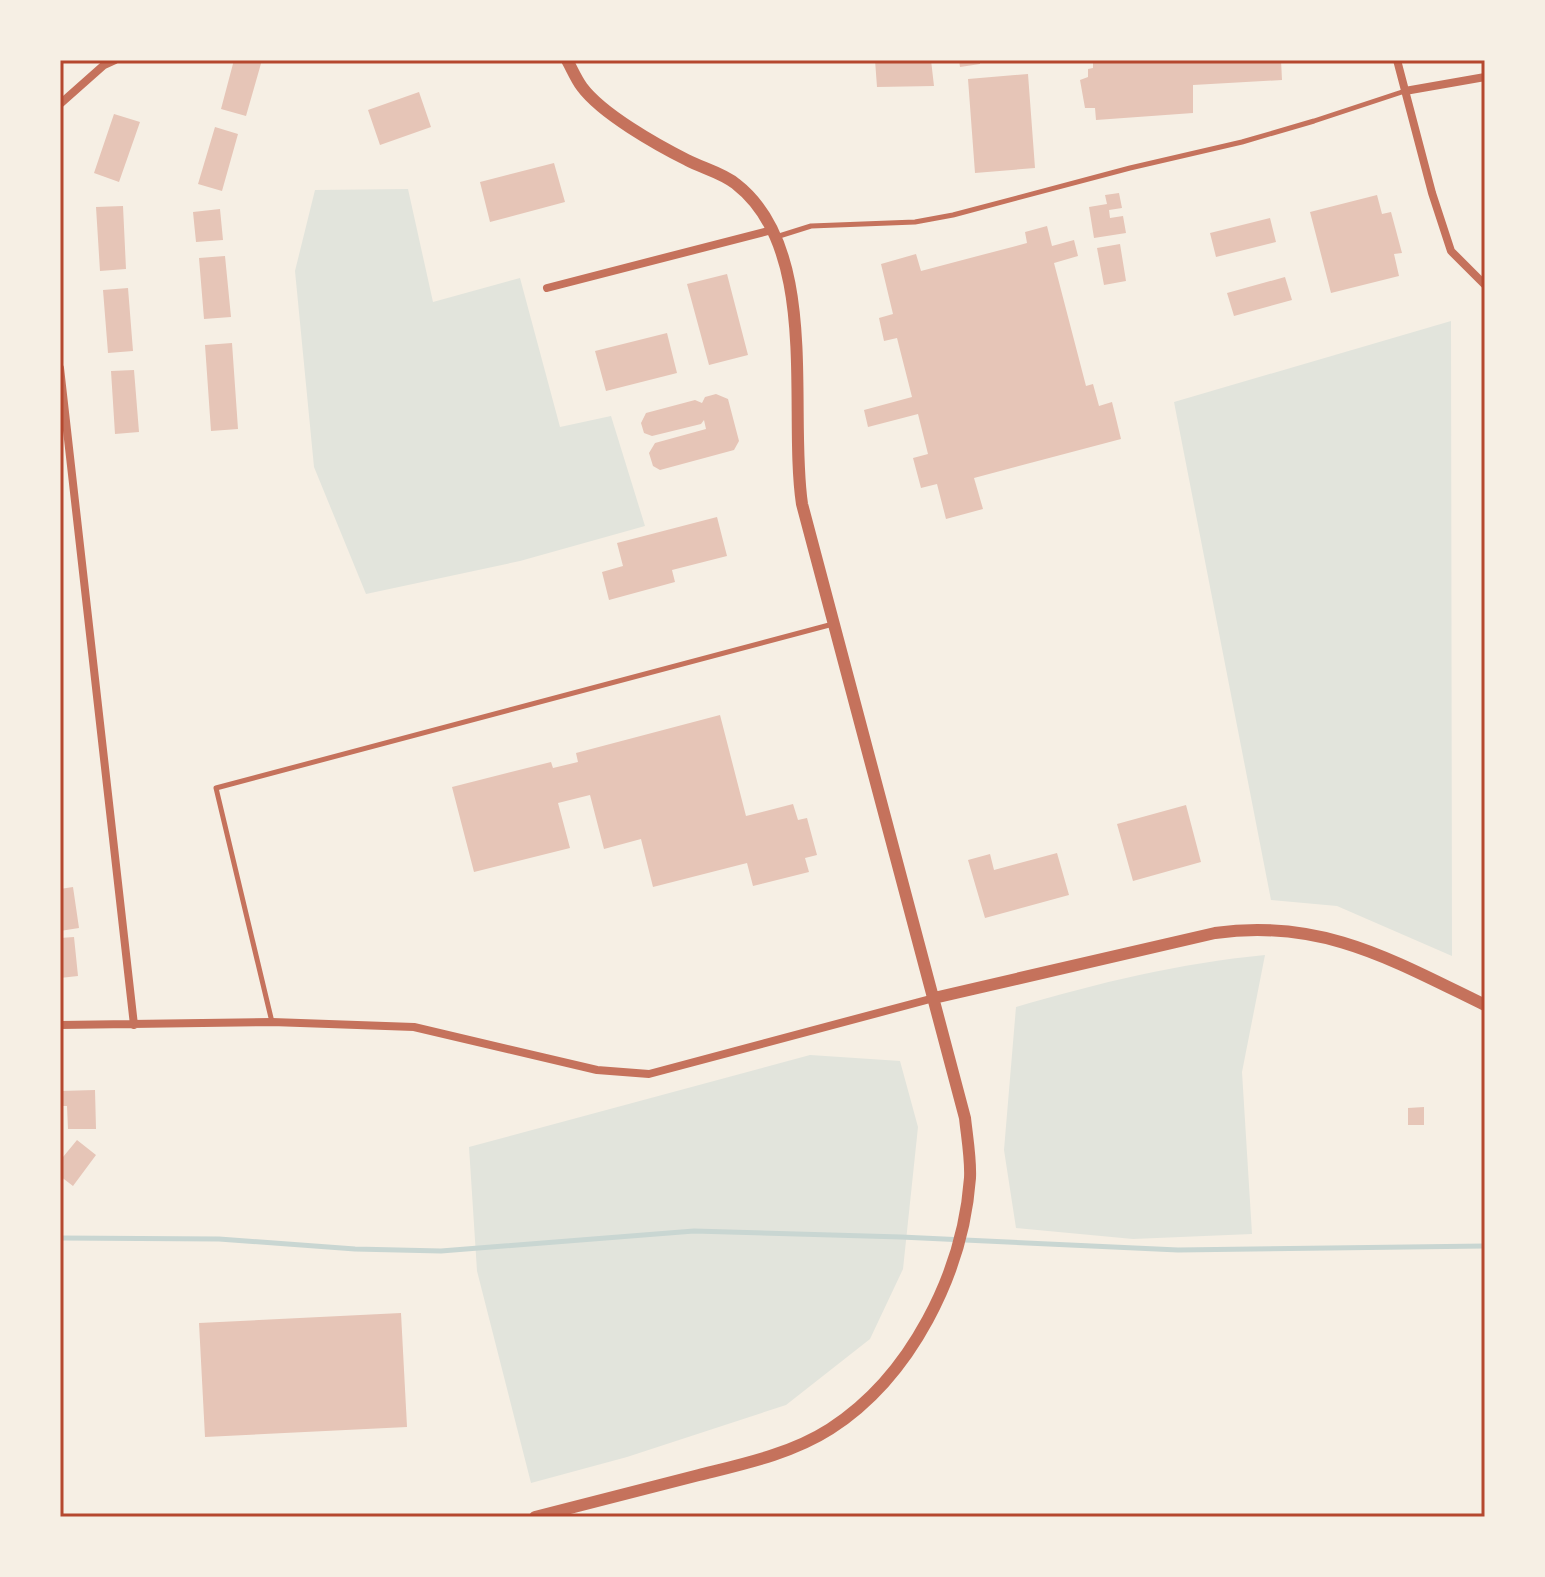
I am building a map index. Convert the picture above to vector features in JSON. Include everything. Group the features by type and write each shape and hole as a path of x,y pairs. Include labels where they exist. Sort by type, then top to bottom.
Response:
{"street":[{"path":"60,104 104,65 115,60"},
{"path":"535,1517 749,1462 789,1450 830,1429 870,1396 901,1363 926,1321 947,1276 959,1240 970,1175 965,1118 800,492 797,470 797,326 784,263 773,234 756,204 735,183 684,158 618,119 583,89 567,60"},
{"path":"1397,60 1432,193 1451,251 1483,285"},
{"path":"1405,91 1485,77"},
{"path":"547,288 773,234"},
{"path":"60,368 134,1025"},
{"path":"60,1025 272,1022 414,1027 597,1070 649,1074 934,998 1215,933 1262,929 1347,941 1485,1005"}],"lane":[{"path":"773,234 811,226 915,222 953,215 1242,142 1405,91"},
{"path":"272,1022 216,788 834,624"}],"shaded area":[{"path":"408,189 433,302 520,278 560,427 611,416 645,526 520,561 366,594 314,467 295,271 315,190"},
{"path":"1451,321 1452,956 1337,906 1271,900 1174,402"},
{"path":"1265,955 1242,1072 1252,1234 1133,1239 1016,1228 1004,1150 1016,1007 1139,975"},
{"path":"810,1055 900,1061 918,1127 903,1269 870,1339 786,1405 627,1457 531,1483 477,1271 469,1147"}],"building":[{"path":"234,60 262,60 246,116 221,109"},
{"path":"875,60 931,60 934,86 877,87"},
{"path":"959,60 980,60 980,64 960,67"},
{"path":"1093,60 1281,60 1282,80 1193,85 1193,113 1096,120 1095,108 1085,108 1080,80 1088,77"},
{"path":"1028,74 1035,168 975,173 968,79"},
{"path":"419,92 431,127 380,145 368,110"},
{"path":"114,114 140,122 119,182 94,173"},
{"path":"215,127 238,134 222,191 198,184"},
{"path":"554,163 565,202 490,222 480,182"},
{"path":"1119,193 1122,208 1109,210 1110,218 1123,216 1126,233 1094,238 1089,207 1107,204 1105,195"},
{"path":"1377,195 1382,214 1391,212 1402,253 1394,254 1399,276 1331,293 1310,212"},
{"path":"123,206 126,269 100,271 96,207"},
{"path":"220,209 223,240 196,242 193,212"},
{"path":"1270,218 1276,242 1216,257 1210,233"},
{"path":"1047,226 1052,246 1074,240 1078,256 1054,263 1086,386 1093,384 1099,406 1112,402 1121,439 974,478 983,509 946,519 937,484 921,488 913,458 928,454 918,414 868,427 864,410 912,397 897,338 884,341 879,318 893,314 881,264 916,254 921,271 1027,243 1025,232"},
{"path":"1120,244 1126,281 1104,285 1097,248"},
{"path":"225,256 231,317 204,319 199,258"},
{"path":"727,274 748,355 709,365 687,284"},
{"path":"1285,277 1292,300 1234,316 1227,293"},
{"path":"128,288 133,351 108,353 103,290"},
{"path":"667,333 677,373 606,391 595,351"},
{"path":"232,343 238,429 211,431 205,345"},
{"path":"134,370 139,432 115,434 111,371"},
{"path":"716,394 728,399 739,441 734,450 660,470 653,466 649,453 655,443 706,429 704,420 701,424 652,436 644,433 641,423 646,413 695,400 702,403 705,397"},
{"path":"717,517 727,556 672,570 675,582 609,600 602,572 623,566 617,543"},
{"path":"720,715 746,816 793,804 798,820 807,818 817,855 805,858 809,872 753,886 747,863 653,887 641,839 604,849 590,795 558,803 570,848 474,872 452,787 551,762 553,768 578,762 576,753"},
{"path":"1186,805 1201,862 1133,881 1117,824"},
{"path":"1057,853 1069,895 985,918 968,860 990,854 994,870"},
{"path":"73,887 79,928 60,931 60,889"},
{"path":"74,937 78,976 60,978 60,938"},
{"path":"95,1090 96,1129 68,1129 67,1106 60,1106 60,1091"},
{"path":"1424,1107 1424,1125 1408,1125 1408,1108"},
{"path":"77,1140 96,1155 73,1186 60,1176 60,1155 63,1157"},
{"path":"401,1313 407,1427 205,1437 199,1323"}],"waterway":[{"path":"60,1238 219,1239 355,1249 441,1251 694,1231 1178,1250 1485,1246"}]}
